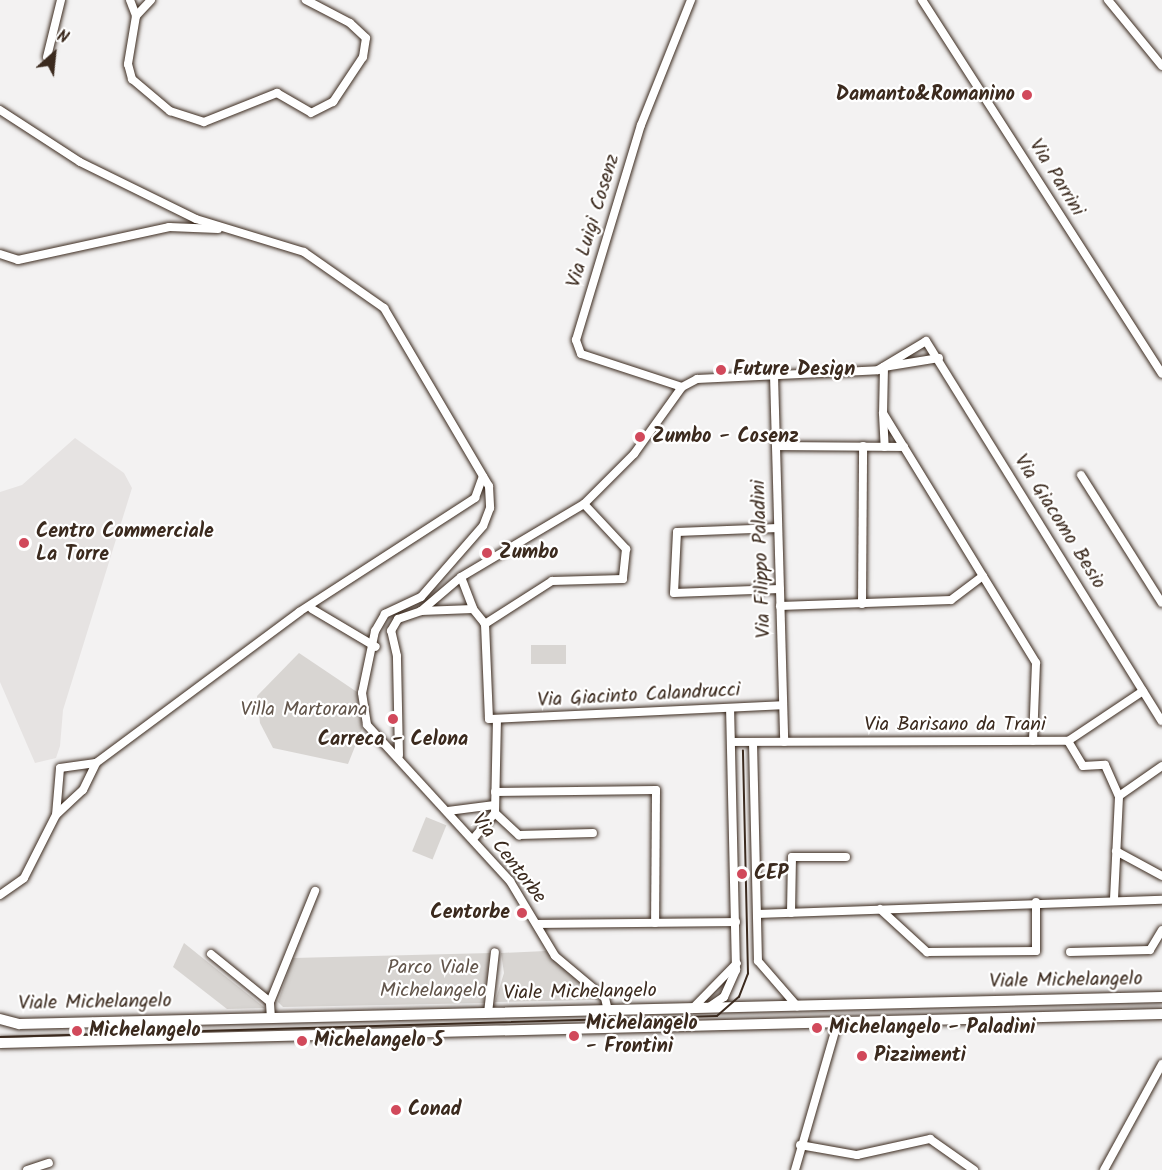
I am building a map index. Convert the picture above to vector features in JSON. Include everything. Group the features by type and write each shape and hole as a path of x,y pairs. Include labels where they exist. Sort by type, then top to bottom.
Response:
{"street":[{"path":"47,57 61,0"},
{"path":"130,0 136,16 128,64 132,79 170,111 204,122 277,93 311,113 333,102 363,57 366,38 350,22 306,0"},
{"path":"136,16 151,0"},
{"name":"Via Luigi Cosenz","path":"682,387 581,354 576,340 641,125 691,0"},
{"name":"Via Parrini","path":"922,0 1162,374"},
{"path":"1108,0 1162,66"},
{"path":"0,110 80,162 196,219 229,229"},
{"path":"0,254 18,260 169,227 229,229"},
{"name":"Via Centorbe","path":"229,229 304,252 384,308 483,476 490,508 483,526 420,597 385,614 375,631 376,647 362,693 368,724 399,755 473,839 538,924 560,962 605,998 608,1011"},
{"name":"Via Giacomo Besio","path":"884,367 926,341 939,358 1162,721"},
{"path":"421,611 461,577 584,504 634,454 682,387 698,379 884,367 939,358"},
{"path":"884,367 885,447"},
{"name":"Via Filippo Paladini","path":"774,375 784,742"},
{"path":"883,413 1036,663 1034,741"},
{"path":"776,446 904,447"},
{"path":"862,604 863,446"},
{"path":"1081,475 1162,603"},
{"path":"0,895 24,878 56,815 86,783 96,763 262,639 312,609 475,498 483,476"},
{"path":"485,624 552,581 623,579 626,549 584,504"},
{"path":"778,528 677,532 674,593 780,589"},
{"path":"780,606 951,600 983,576"},
{"path":"461,577 473,609 485,624 489,719 497,720 495,809 473,839"},
{"path":"312,609 376,647"},
{"path":"399,755 397,656 391,631 398,619 421,611 473,609"},
{"name":"Via Barisano da Trani","path":"731,742 1068,741 1143,691"},
{"name":"Via Giacinto Calandrucci","path":"497,720 783,705"},
{"path":"698,1009 724,997 736,963 730,708"},
{"path":"1068,741 1083,766 1104,765 1119,796 1114,899"},
{"path":"753,742 758,961 796,1006"},
{"path":"56,815 56,783 60,768 96,763"},
{"path":"74,765 86,783"},
{"path":"1119,796 1162,766"},
{"path":"56,783 67,795 77,794"},
{"path":"495,792 656,790 655,923"},
{"path":"448,811 495,809 519,835 593,833"},
{"path":"1116,851 1162,876"},
{"path":"791,913 792,857 846,857"},
{"path":"271,1018 270,1002 315,891"},
{"path":"757,914 1114,899 1162,900"},
{"path":"880,909 927,952 1036,951 1036,902"},
{"path":"538,924 736,922"},
{"path":"1070,952 1150,951 1162,930"},
{"path":"488,1013 495,952"},
{"path":"211,954 270,1002"},
{"path":"698,1009 736,963"},
{"name":"Viale Michelangelo","path":"0,1019 19,1024 1162,997"},
{"path":"889,1004 889,1019"},
{"name":"Viale Michelangelo","path":"0,1043 889,1019 1162,1014"},
{"path":"795,1170 800,1145 838,1021"},
{"path":"1104,1170 1162,1064"},
{"path":"800,1145 857,1155 930,1139 974,1170"},
{"path":"27,1170 50,1163"}],"shaded area":[{"path":"75,438 124,473 132,488 63,710 60,746 56,758 35,763 0,682 0,492 22,485"}],"green space":[{"path":"531,645 566,645 566,664 531,664"},
{"name":"Villa Martorana","path":"299,653 357,692 362,729 348,764 273,748 260,723 257,696"},
{"path":"426,817 446,825 433,860 412,851"},
{"path":"184,943 265,1008 227,1009 173,967"},
{"path":"546,951 598,1000 495,1002 504,973 501,953"},
{"name":"Parco Viale Michelangelo","path":"491,953 486,1003 283,1007 278,1002 293,958"}],"tram line":[{"path":"0,1037 717,1016 739,997 748,974 743,751"}],"place":[{"name":"Damanto&Romanino","path":"1027,95"},
{"name":"Future Design","path":"721,370"},
{"name":"Zumbo - Cosenz","path":"640,437"},
{"name":"Centro Commerciale La Torre","path":"24,543"},
{"name":"Zumbo","path":"487,553"},
{"name":"Carreca - Celona","path":"393,719"},
{"name":"CEP","path":"742,874"},
{"name":"Centorbe","path":"522,913"},
{"name":"Michelangelo - Paladini","path":"817,1028"},
{"name":"Michelangelo","path":"77,1031"},
{"name":"Michelangelo - Frontini","path":"574,1036"},
{"name":"Michelangelo 5","path":"302,1041"},
{"name":"Pizzimenti","path":"862,1056"},
{"name":"Conad","path":"396,1110"}]}
